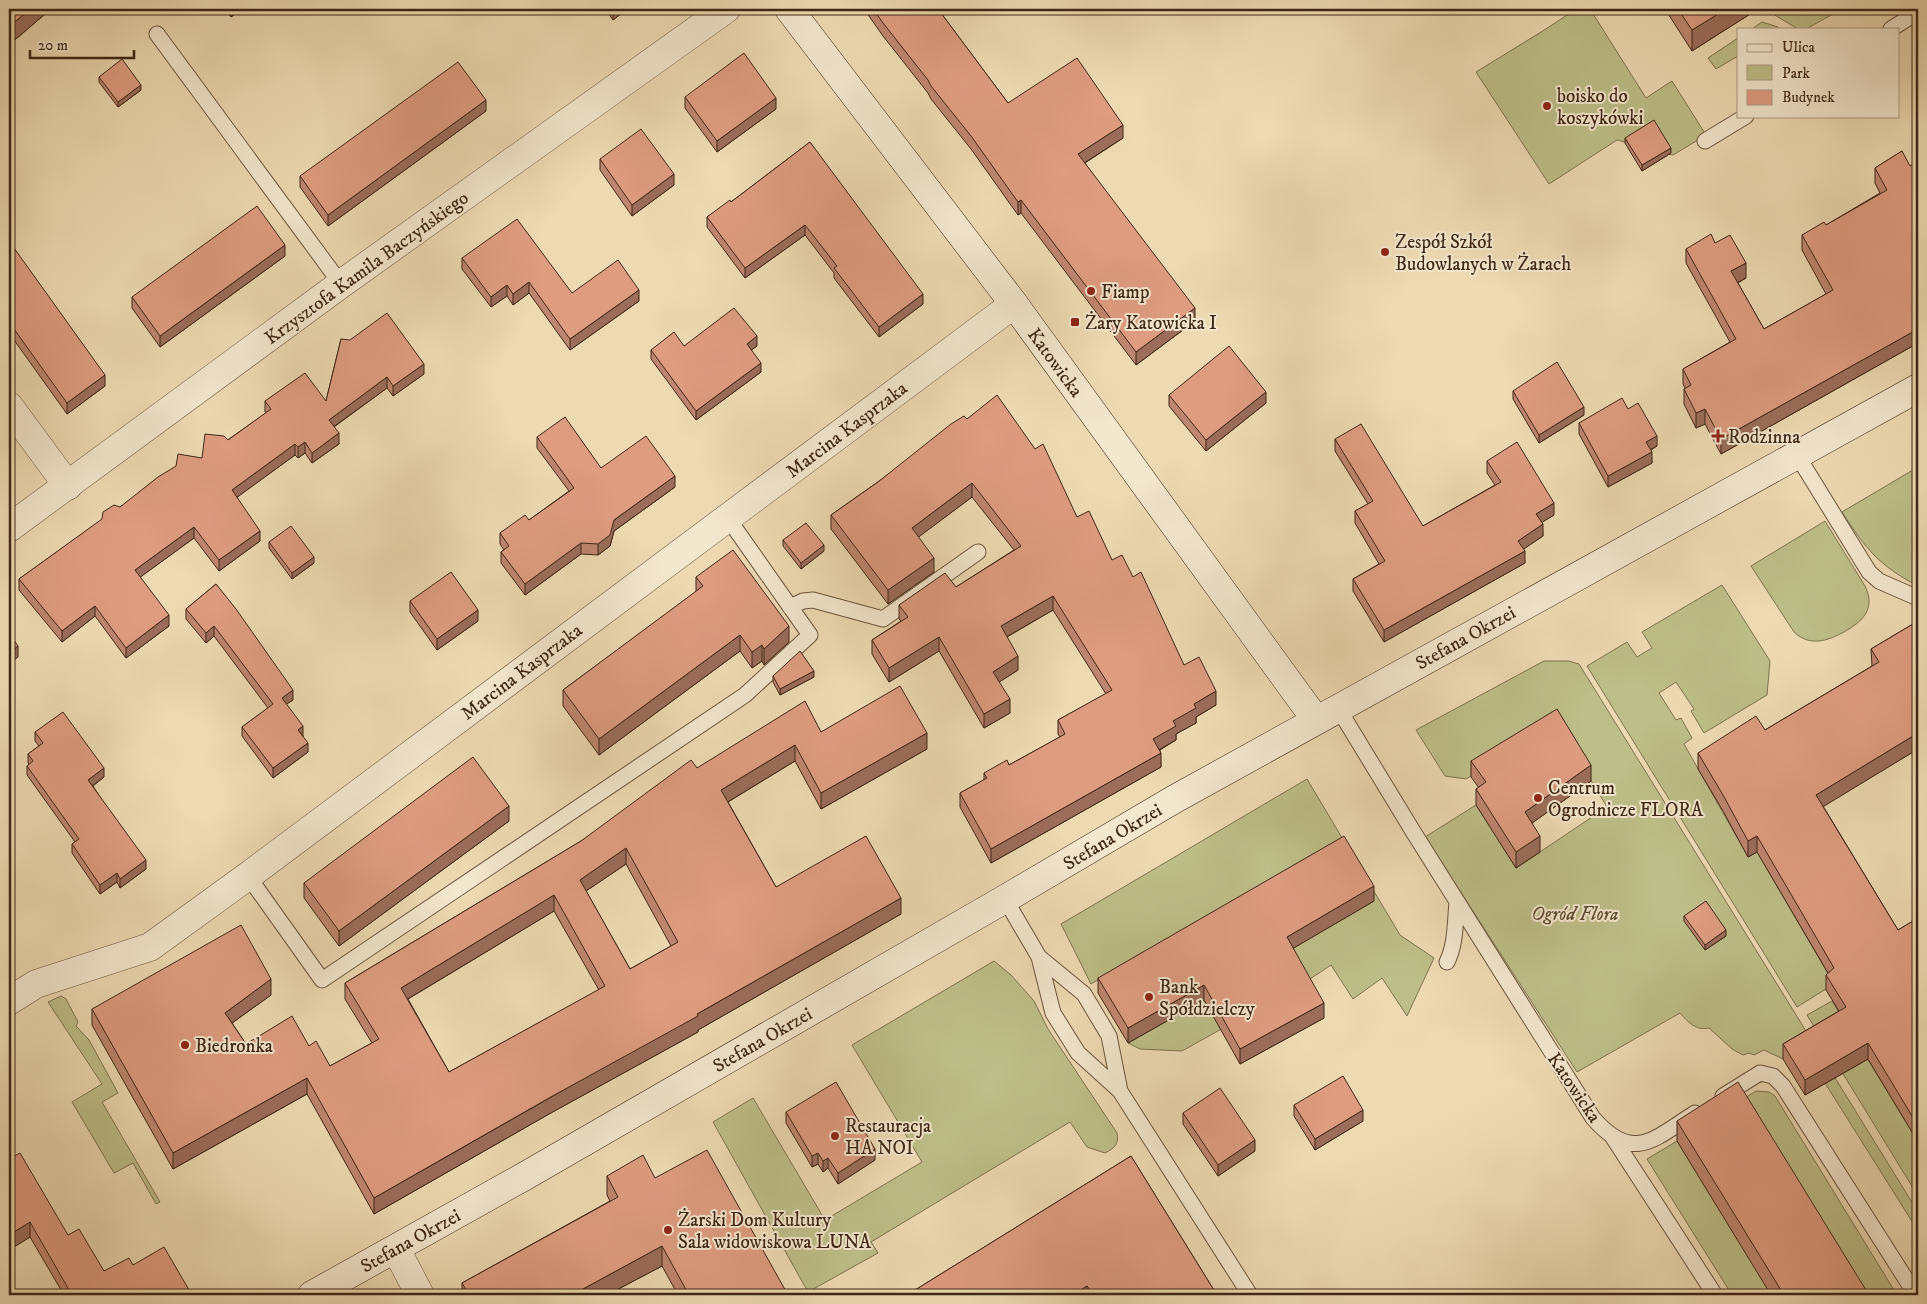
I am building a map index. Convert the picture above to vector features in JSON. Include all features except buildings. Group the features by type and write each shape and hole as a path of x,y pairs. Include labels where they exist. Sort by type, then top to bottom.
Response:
{"street":[{"name":"Krzysztofa Kamila Baczyńskiego","path":"9,528 341,284 726,9"},
{"name":"Katowicka","path":"788,9 1327,714"},
{"name":"Marcina Kasprzaka","path":"9,1001 36,984 150,947 248,876 1014,304"},
{"name":"Stefana Okrzei","path":"312,1295 396,1249 1165,805 1918,388"},
{"path":"9,406 68,486"},
{"path":"396,1249 420,1295"}],"lane":[{"path":"1893,28 1918,12"},
{"path":"157,34 341,284"},
{"path":"1704,141 1743,118"},
{"path":"1797,455 1869,572 1879,581 1918,598"},
{"path":"248,876 322,980 745,695 810,635 727,517"},
{"path":"790,607 803,601 813,600 883,619 978,552"},
{"name":"Katowicka","path":"1327,714 1457,902 1593,1118 1611,1134 1628,1143 1636,1145 1646,1143 1760,1073 1773,1076 1783,1086 1916,1295"},
{"path":"1005,899 1039,957 1053,1014 1078,1053 1120,1091 1250,1295"},
{"path":"1447,962 1454,935 1457,902"},
{"path":"1039,957 1084,994 1109,1036 1120,1091"},
{"path":"1611,1134 1715,1295"}],"green space":[{"path":"1576,9 1590,9 1646,98 1672,81 1706,135 1673,155 1617,140 1549,184 1476,72"},
{"path":"1781,9 1842,9 1808,28 1796,28 1773,14"},
{"path":"1762,22 1778,28 1753,28"},
{"path":"1737,39 1737,57 1716,69 1708,58"},
{"path":"1918,467 1918,586 1893,571 1874,555 1842,512"},
{"path":"1825,521 1865,586 1869,601 1866,614 1851,628 1825,640 1812,641 1800,637 1794,632 1751,566"},
{"path":"1722,585 1770,661 1767,695 1704,733 1691,711 1694,709 1676,682 1659,693 1676,720 1681,718 1692,738 1684,744 1748,857 1757,852 1834,984 1797,1007 1587,666 1627,642 1637,657 1652,648 1642,632"},
{"name":"Ogród Flora","path":"1544,661 1569,661 1579,664 1918,1212 1918,1231 1803,1048 1783,1059 1764,1050 1754,1055 1749,1053 1743,1055 1732,1049 1709,1028 1696,1027 1680,1013 1577,1072 1425,837 1476,805 1516,868 1607,807 1557,725 1466,779 1445,776 1416,730"},
{"path":"1307,779 1400,935 1434,958 1407,1016 1382,978 1353,999 1331,965 1304,983 1182,1051 1140,1049 1128,1043 1258,969 1143,952 1091,984 1061,924"},
{"path":"994,961 1011,975 1034,1001 1048,1029 1117,1133 1116,1145 1105,1153 1087,1147 1070,1122 871,1242 878,1253 808,1292 713,1122 753,1098 825,1220 922,1162 852,1045"},
{"path":"61,996 66,999 78,1022 76,1026 89,1040 118,1093 102,1102 160,1202 156,1204 133,1163 114,1173 72,1102 102,1084 48,1002"},
{"path":"1832,1001 1918,1142 1918,1196 1807,1015"},
{"path":"1756,1091 1769,1092 1775,1096 1897,1295 1856,1295 1738,1102"},
{"path":"1677,1141 1772,1295 1732,1295 1647,1159"}],"place":[{"name":"boisko do koszykówki","path":"1547,106"},
{"name":"Zespół Szkół Budowlanych w Żarach","path":"1385,252"},
{"name":"Fiamp","path":"1091,291"},
{"name":"Żary Katowicka I","path":"1075,322"},
{"name":"Rodzinna","path":"1718,436"},
{"name":"Centrum Ogrodnicze FLORA","path":"1538,798"},
{"name":"Bank Spółdzielczy","path":"1149,997"},
{"name":"Biedronka","path":"185,1045"},
{"name":"Restauracja HA NOI","path":"835,1136"},
{"name":"Żarski Dom Kultury Sala widowiskowa LUNA","path":"668,1230"}]}
